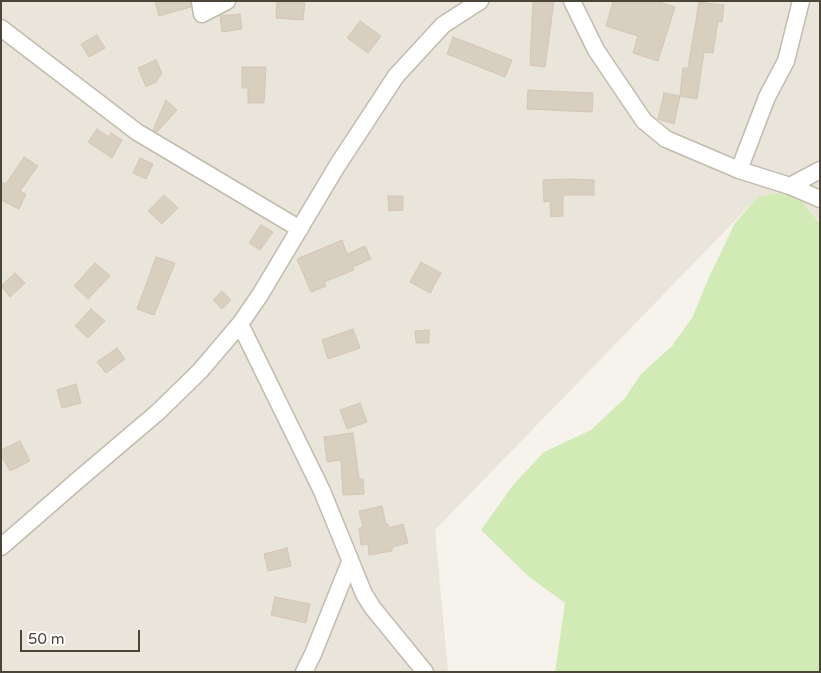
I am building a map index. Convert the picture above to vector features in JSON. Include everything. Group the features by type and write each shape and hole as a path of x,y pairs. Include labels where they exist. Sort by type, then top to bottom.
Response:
{"street":[{"path":"200,1 202,14 228,1"},
{"path":"1,547 158,412 200,371 240,324 260,295 337,166 396,76 443,25 480,1"},
{"path":"572,1 596,50 644,121 666,139 739,170 790,186 820,199"},
{"path":"739,170 767,97 786,61 800,1"},
{"path":"1,28 137,132 300,229"},
{"path":"790,186 820,170"},
{"path":"240,324 318,483 364,594 372,607 425,672"},
{"path":"304,672 350,562"}],"shaded area":[{"path":"1,1 820,1 820,221 758,197 435,530 448,672 1,672"}],"green space":[{"path":"778,193 798,197 820,224 820,672 555,672 565,603 528,576 481,530 514,484 544,452 591,430 625,398 641,374 672,346 692,318 735,223 758,197"}],"building":[{"path":"155,1 190,1 191,7 159,16"},
{"path":"277,1 305,1 303,20 276,18"},
{"path":"533,1 554,1 545,67 530,65"},
{"path":"613,1 656,1 675,7 658,61 633,53 638,36 606,26"},
{"path":"699,2 724,5 722,22 718,21 713,53 704,52 697,99 680,96 683,68 688,68"},
{"path":"240,14 242,29 222,32 220,16"},
{"path":"360,21 381,36 368,53 347,38"},
{"path":"97,35 105,48 89,57 81,44"},
{"path":"453,37 512,60 505,77 447,54"},
{"path":"156,60 162,73 156,82 146,87 138,68"},
{"path":"242,67 266,67 264,103 248,103 248,88 242,88"},
{"path":"528,90 593,93 592,112 527,109"},
{"path":"664,93 680,96 674,124 658,119"},
{"path":"166,100 177,110 157,132 153,130"},
{"path":"97,129 109,137 111,133 122,140 112,158 88,142"},
{"path":"24,157 38,166 20,191 26,194 19,209 1,200 1,182 6,184"},
{"path":"140,158 153,164 146,179 133,173"},
{"path":"543,180 594,180 594,195 563,195 563,216 551,217 550,201 544,202"},
{"path":"164,195 178,208 162,224 148,211"},
{"path":"388,196 403,196 403,210 389,211"},
{"path":"261,225 273,232 260,250 249,243"},
{"path":"342,240 347,254 365,246 371,259 353,267 354,270 324,282 326,286 311,292 297,259"},
{"path":"156,257 175,263 154,315 137,309"},
{"path":"421,262 441,273 430,293 410,282"},
{"path":"95,263 110,276 88,299 74,286"},
{"path":"15,273 25,283 10,297 1,286"},
{"path":"222,291 231,300 222,309 213,300"},
{"path":"91,309 105,321 88,338 75,326"},
{"path":"353,329 360,348 328,359 322,340"},
{"path":"429,330 429,343 416,343 415,331"},
{"path":"117,348 125,359 106,373 97,362"},
{"path":"76,384 81,403 62,408 57,390"},
{"path":"360,403 367,422 347,429 340,410"},
{"path":"353,433 359,479 363,479 364,494 343,495 341,460 327,462 324,437"},
{"path":"20,441 30,461 10,471 1,455 1,450"},
{"path":"382,506 386,524 388,524 389,528 403,524 408,543 392,547 392,551 369,555 368,544 361,545 359,528 363,527 359,511"},
{"path":"287,548 291,566 268,571 264,554"},
{"path":"275,597 310,604 306,623 271,615"}]}
